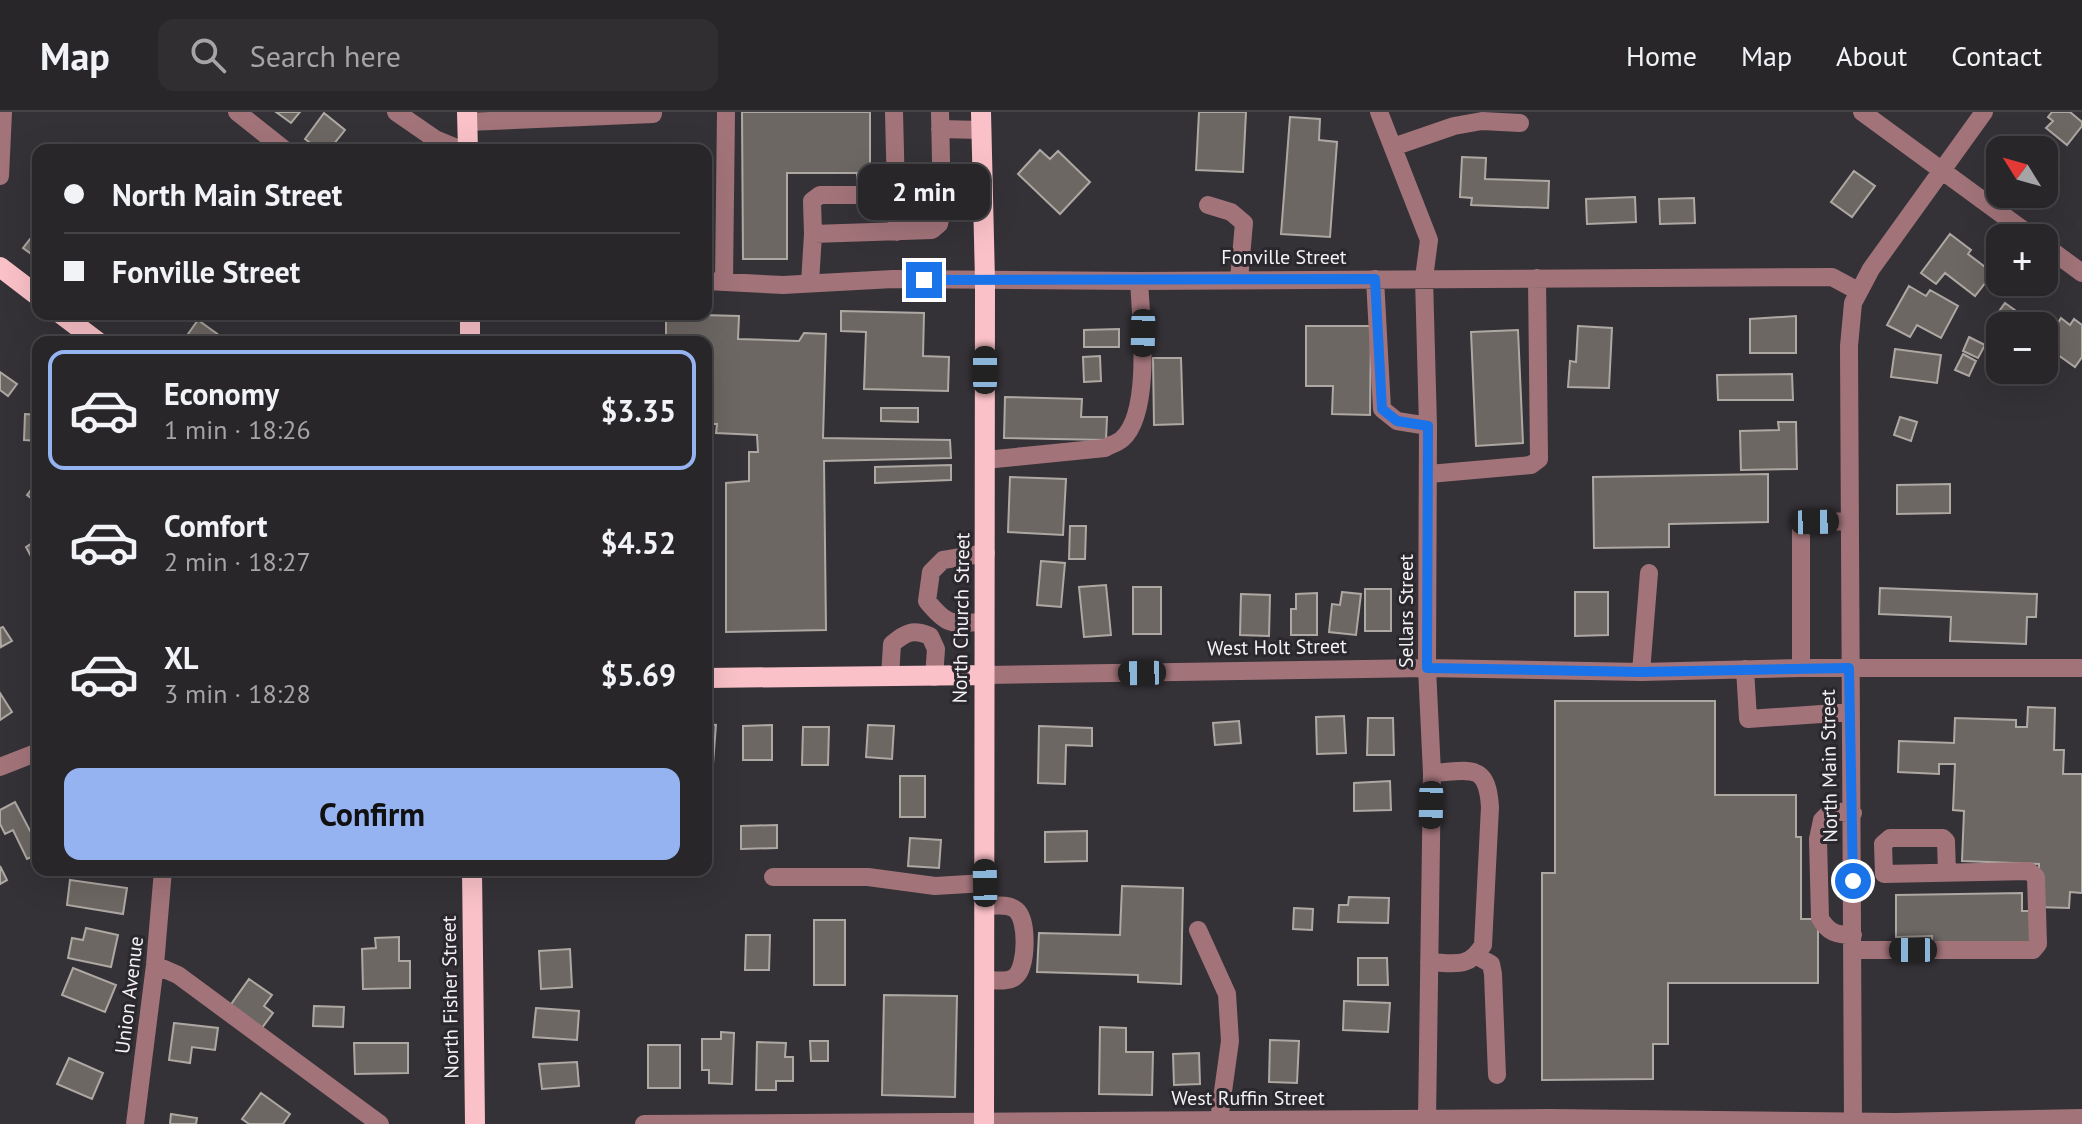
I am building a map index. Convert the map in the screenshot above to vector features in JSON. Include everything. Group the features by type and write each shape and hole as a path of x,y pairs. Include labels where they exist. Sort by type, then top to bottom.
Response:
{"main road":[{"path":"465,144 467,117"},
{"name":"North Church Street","path":"981,121 986,553 984,1122"},
{"path":"0,267 32,291"},
{"path":"69,320 90,336"},
{"name":"West Holt Street","path":"712,678 984,675"},
{"name":"North Fisher Street","path":"472,876 475,1124"}],"street":[{"path":"0,176 3,112"},
{"path":"237,112 277,144"},
{"path":"396,112 435,139 449,144"},
{"path":"467,117 653,112"},
{"path":"715,280 726,112"},
{"path":"894,112 897,232"},
{"name":"Sellars Street","path":"1379,112 1428,234 1424,278 1429,474 1427,668 1432,773 1427,1120"},
{"path":"1862,112 2015,224"},
{"name":"North Main Street","path":"1853,1122 1849,346 1853,303 1871,269 1984,112"},
{"path":"813,234 932,230 939,224 942,210 940,120 981,121"},
{"path":"1393,147 1454,126 1482,121 1520,123"},
{"path":"810,283 812,201 820,195 896,195"},
{"path":"1208,205 1231,212 1244,223 1239,279"},
{"path":"942,210 983,211"},
{"path":"2058,255 2082,273"},
{"name":"Fonville Street","path":"715,280 783,285 893,279 1139,281 1832,277 1858,291"},
{"path":"1429,474 1531,465 1539,459 1537,278"},
{"path":"1375,279 1382,409 1397,421 1428,426"},
{"path":"985,460 1105,448 1122,439 1138,408 1142,374 1139,281"},
{"path":"1801,668 1801,531 1807,523 1849,521"},
{"path":"916,630 918,615 927,601 931,572 943,560 986,553"},
{"path":"1641,672 1649,573"},
{"path":"927,601 941,619 949,623 985,622"},
{"path":"890,677 892,644 903,634 916,630 930,636 936,649 934,677"},
{"name":"West Holt Street","path":"984,675 1427,668 1641,672 1801,668 2082,668"},
{"path":"1745,669 1748,719 1850,712"},
{"path":"0,767 32,754"},
{"path":"1429,962 1466,963 1477,956 1483,945 1490,807 1488,786 1482,776 1468,771 1432,773"},
{"path":"1853,813 1831,811 1822,820 1818,839 1820,918 1826,929 1852,943 2033,950 2038,944 2036,877 2029,871 1884,874 1875,882 1853,881"},
{"path":"1884,874 1883,844 1890,838 1943,838 1946,841 1947,873"},
{"name":"Union Avenue","path":"135,1124 162,876"},
{"path":"773,877 868,877 935,886 985,883"},
{"path":"985,906 1009,906 1016,910 1024,929 1024,962 1016,976 1009,980 985,980"},
{"path":"1198,930 1227,994 1230,1041 1219,1120"},
{"path":"1477,956 1491,964 1493,974 1497,1075"},
{"path":"155,965 178,975 380,1124"},
{"name":"West Ruffin Street","path":"644,1124 1219,1120 1853,1122 2082,1118"}],"building":[{"path":"276,112 300,112 291,123"},
{"path":"742,112 870,112 870,179 857,179 857,173 787,173 787,259 743,259"},
{"path":"1199,112 1246,112 1243,172 1196,170"},
{"path":"2052,112 2070,112 2082,122 2082,126 2067,145 2046,128 2053,121 2048,117"},
{"path":"324,113 345,130 334,144 312,144 305,139"},
{"path":"1290,117 1320,119 1319,140 1337,142 1330,237 1281,234"},
{"path":"1040,150 1050,159 1058,151 1090,182 1060,214 1018,174"},
{"path":"1462,157 1486,158 1485,179 1549,181 1548,208 1471,205 1472,198 1460,197"},
{"path":"1854,171 1875,186 1852,217 1831,202"},
{"path":"1635,197 1636,222 1587,224 1586,199"},
{"path":"1694,198 1695,223 1660,224 1659,199"},
{"path":"1950,234 1971,250 1968,254 1986,268 1986,282 1975,296 1945,273 1936,284 1921,273"},
{"path":"32,237 32,255 23,248"},
{"path":"1909,286 1926,296 1930,290 1958,306 1941,338 1917,325 1910,337 1887,325"},
{"path":"2005,303 2018,312 1999,312"},
{"path":"841,311 924,313 923,356 949,357 948,391 864,389 866,332 841,331"},
{"path":"712,315 739,316 738,339 799,341 804,333 826,334 823,438 950,440 951,458 824,461 826,630 726,632 726,483 749,481 749,452 758,452 757,435 716,433 717,424 712,424 712,336 666,336 666,320 712,320"},
{"path":"1796,316 1796,353 1750,353 1750,319"},
{"path":"2061,318 2070,325 2074,319 2082,325 2082,357 2075,367 2058,355 2058,323"},
{"path":"198,320 220,336 187,336"},
{"path":"1306,326 1371,326 1370,415 1332,414 1333,386 1306,386"},
{"path":"1578,326 1612,328 1609,388 1568,387 1570,361 1576,362"},
{"path":"1119,329 1119,347 1084,347 1084,330"},
{"path":"1518,330 1523,443 1476,446 1471,332"},
{"path":"1969,337 1985,345 1978,358 1963,351"},
{"path":"1895,349 1941,355 1937,383 1891,377"},
{"path":"1963,354 1976,361 1969,376 1955,370"},
{"path":"1100,356 1101,381 1084,382 1083,357"},
{"path":"1153,358 1181,358 1183,424 1154,425"},
{"path":"0,372 17,384 8,396 0,390"},
{"path":"1792,374 1793,400 1718,400 1717,375"},
{"path":"1005,397 1082,399 1081,417 1107,417 1106,440 1004,438"},
{"path":"881,408 918,408 918,422 881,421"},
{"path":"25,414 32,415 32,441 24,440"},
{"path":"1900,417 1917,422 1911,441 1894,435"},
{"path":"1778,422 1796,422 1797,469 1741,470 1740,431 1779,430"},
{"path":"951,465 951,480 875,483 875,467"},
{"path":"1768,474 1768,522 1669,524 1669,547 1594,548 1593,477"},
{"path":"1010,477 1066,479 1063,535 1008,532"},
{"path":"1950,484 1950,513 1897,514 1897,485"},
{"path":"1070,526 1086,526 1085,559 1069,559"},
{"path":"32,543 32,558 26,547"},
{"path":"1041,561 1065,563 1061,607 1037,605"},
{"path":"1106,585 1111,635 1084,637 1079,587"},
{"path":"1133,587 1161,587 1161,634 1133,634"},
{"path":"1880,588 2037,594 2036,617 2027,617 2026,644 1950,641 1951,617 1879,614"},
{"path":"1365,589 1391,589 1391,631 1365,631"},
{"path":"1342,592 1361,594 1356,635 1329,632 1332,604 1340,605"},
{"path":"1575,592 1608,592 1608,635 1575,636"},
{"path":"1317,593 1317,635 1291,635 1291,609 1296,609 1296,594"},
{"path":"1241,594 1270,595 1269,636 1240,635"},
{"path":"3,627 12,641 1,647 0,628"},
{"path":"0,693 12,712 0,720"},
{"path":"1555,701 1715,701 1715,795 1796,795 1796,837 1801,837 1801,919 1818,919 1818,983 1668,983 1668,1044 1653,1044 1653,1079 1542,1080 1542,873 1555,873"},
{"path":"2028,707 2055,708 2054,750 2064,750 2063,774 2082,774 2082,893 2070,892 2069,908 2037,907 2039,864 1962,861 1964,811 1953,810 1955,764 1939,764 1939,774 1898,772 1899,741 1954,743 1955,718 2016,720 2016,727 2027,727"},
{"path":"1344,716 1346,753 1317,754 1316,717"},
{"path":"1368,718 1393,718 1394,755 1367,755"},
{"path":"1239,721 1241,743 1215,745 1213,723"},
{"path":"712,725 716,725 712,777"},
{"path":"772,725 772,760 743,760 743,726"},
{"path":"868,725 894,726 892,759 866,757"},
{"path":"1039,726 1092,728 1092,746 1066,745 1065,784 1038,783"},
{"path":"803,727 829,727 828,765 802,765"},
{"path":"900,776 925,776 925,817 900,817"},
{"path":"1390,781 1391,810 1354,811 1354,783"},
{"path":"15,802 32,835 32,857 27,859 13,830 5,834 0,824 0,810"},
{"path":"777,825 777,848 741,849 741,826"},
{"path":"1087,831 1087,861 1045,862 1045,832"},
{"path":"910,838 941,840 939,868 908,866"},
{"path":"0,866 7,880 0,884"},
{"path":"70,880 127,888 123,914 67,905"},
{"path":"1122,886 1183,888 1181,984 1138,982 1138,975 1037,972 1039,933 1120,935"},
{"path":"2022,893 2022,911 2031,911 2032,943 1932,944 1932,936 1896,937 1896,895"},
{"path":"1349,897 1389,898 1388,923 1338,922 1339,905 1348,905"},
{"path":"1294,908 1313,909 1312,930 1293,929"},
{"path":"814,920 845,920 845,985 814,985"},
{"path":"86,928 118,935 111,967 68,958 72,938 83,940"},
{"path":"746,935 770,935 769,970 745,970"},
{"path":"399,937 399,961 410,961 410,988 363,989 362,949 376,948 375,938"},
{"path":"570,949 572,987 541,989 539,951"},
{"path":"1358,958 1387,958 1388,985 1358,985"},
{"path":"73,968 116,985 105,1012 62,995"},
{"path":"249,979 272,995 264,1006 273,1013 259,1032 227,1010"},
{"path":"884,995 957,996 955,1097 882,1095"},
{"path":"1344,1001 1390,1003 1388,1032 1343,1030"},
{"path":"314,1006 344,1007 343,1027 313,1026"},
{"path":"536,1008 579,1011 577,1040 533,1037"},
{"path":"174,1023 218,1028 215,1050 192,1047 190,1063 169,1060"},
{"path":"1100,1027 1126,1028 1126,1052 1153,1052 1152,1095 1099,1094"},
{"path":"721,1032 734,1033 732,1084 709,1083 709,1070 702,1070 702,1039 721,1039"},
{"path":"1270,1040 1299,1041 1297,1083 1269,1082"},
{"path":"810,1041 828,1041 828,1061 811,1061"},
{"path":"757,1042 786,1043 785,1057 793,1057 793,1081 776,1081 776,1090 756,1090"},
{"path":"354,1043 408,1043 408,1073 355,1074"},
{"path":"648,1045 680,1045 680,1088 648,1088"},
{"path":"1199,1053 1200,1084 1174,1085 1173,1054"},
{"path":"69,1058 103,1073 92,1099 57,1084"},
{"path":"577,1062 579,1086 542,1089 539,1064"},
{"path":"261,1093 290,1114 283,1124 249,1124 242,1119"},
{"path":"171,1114 197,1118 196,1124 170,1124"}],"route":[{"path":"924,280 1375,279 1382,409 1397,421 1428,426 1427,668 1641,672 1849,668 1853,881"}]}
